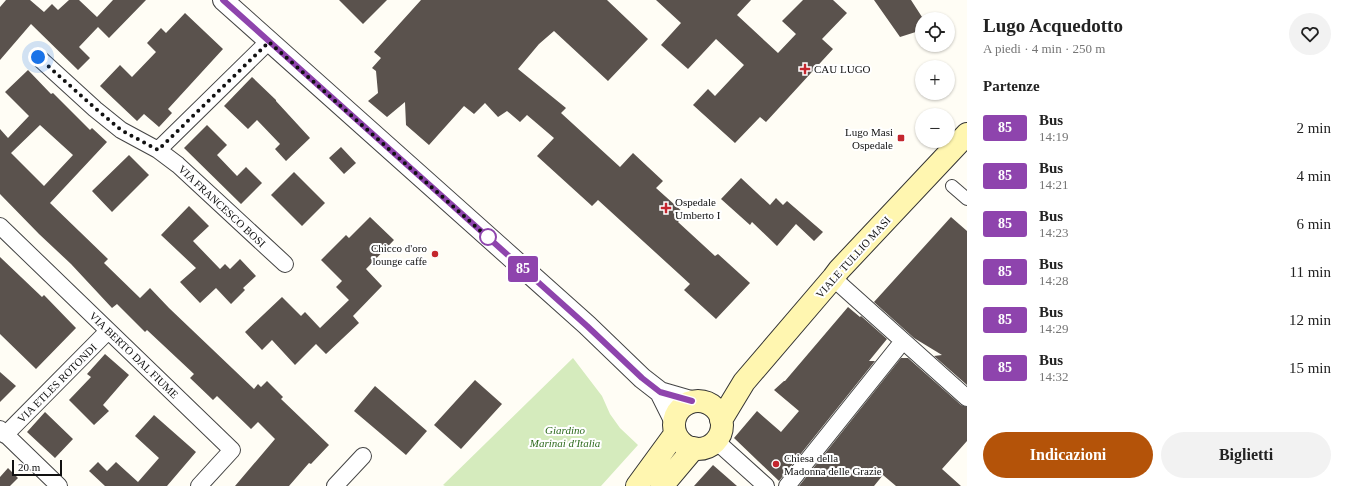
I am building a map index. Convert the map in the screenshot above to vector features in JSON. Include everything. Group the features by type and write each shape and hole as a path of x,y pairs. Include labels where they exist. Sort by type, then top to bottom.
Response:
{"main road":[{"name":"VIALE TULLIO MASI","path":"716,441 722,427 721,420 744,382 839,270 967,134"},
{"name":"VIALE TULLIO MASI","path":"637,486 674,427 676,414 680,408 744,382"},
{"path":"697,401 715,408 721,420"},
{"path":"674,427 683,443 694,448 709,446 716,441"},
{"path":"662,486 694,448"}],"street":[{"path":"223,0 587,326 642,378 660,392 697,401"},
{"path":"158,150 269,42"},
{"name":"VIA FRANCESCO BOSI","path":"38,57 121,130 158,150 178,165 285,264"},
{"path":"952,186 967,199"},
{"name":"VIA BERTO DAL FIUME","path":"2,233 108,331 232,450 198,486"},
{"path":"833,278 967,398"},
{"name":"VIA ETLES ROTONDI","path":"3,432 108,331"},
{"path":"787,486 904,341"},
{"path":"660,392 674,427"},
{"path":"3,432 59,486"},
{"path":"716,441 766,486"},
{"path":"336,486 363,456"}],"green space":[{"name":"Giardino Marinai d'Italia","path":"573,358 602,396 610,414 620,428 638,445 601,486 443,485"}],"building":[{"path":"6,0 30,0 44,12 52,4 58,10 69,0 79,0 97,17 113,0 146,0 109,38 98,27 79,47 90,58 78,70 31,24 0,60 0,7"},
{"path":"339,0 387,0 363,24"},
{"path":"421,0 607,0 648,39 608,81 554,31 539,44 518,69 566,108 561,113 620,167 633,153 663,181 656,188 685,214 678,222 715,256 718,254 750,283 716,319 684,290 690,284 598,200 592,206 537,156 554,138 527,115 520,122 507,111 498,117 485,103 474,114 464,106 429,145 406,125 405,102 387,117 368,101 378,93 376,71 372,68 381,58 374,52"},
{"path":"656,0 751,0 737,15 778,53 796,34 782,21 803,0 833,0 847,13 822,39 833,49 766,122 760,117 735,143 693,105 708,89 715,96 744,65 716,39 688,69 661,45 681,23"},
{"path":"874,0 911,0 919,12 915,12 915,32 900,37"},
{"path":"185,13 223,49 168,109 172,113 159,127 144,114 137,121 100,86 120,65 132,77 156,52 147,43 161,28 166,33"},
{"path":"28,70 51,94 53,93 90,130 92,128 107,142 50,203 108,259 104,263 140,298 150,288 254,389 258,384 261,387 267,381 283,397 281,399 329,445 311,464 309,463 289,486 235,486 275,439 258,422 251,429 217,396 213,400 190,378 194,374 147,330 145,332 117,304 112,308 71,264 0,194 0,129 8,138 29,116 5,92","holes":["40,125 73,155 44,186 11,153"]},
{"path":"252,77 276,100 310,138 286,161 275,149 280,144 257,120 248,129 224,106"},
{"path":"207,125 227,145 217,155 237,176 246,167 262,183 241,204 184,148"},
{"path":"341,147 356,163 344,174 329,158"},
{"path":"129,155 149,175 112,212 92,191"},
{"path":"294,172 325,203 302,226 271,195"},
{"path":"741,178 770,205 776,198 783,205 787,201 823,232 814,241 796,224 777,246 752,222 750,225 721,199"},
{"path":"189,206 209,226 193,241 220,269 225,264 230,269 240,259 256,276 243,288 245,290 231,304 216,288 200,303 180,282 196,268 161,235"},
{"path":"370,217 394,240 366,269 382,286 353,316 359,323 326,354 316,344 295,365 272,340 262,350 245,332 282,297 301,316 305,312 320,328 349,300 336,287 342,281 321,260 346,235 349,238"},
{"path":"951,217 967,231 967,385 934,356 942,355 914,338 874,302"},
{"path":"0,257 42,297 44,295 76,328 36,369 0,334"},
{"path":"848,307 860,317 861,316 887,339 869,361 875,361 779,481 734,438 757,411 781,432 799,411 774,390 785,381"},
{"path":"105,354 129,375 103,405 109,411 94,425 69,400 91,377 87,374"},
{"path":"901,358 908,358 961,405 967,407 967,441 942,469 961,486 896,486 883,475 874,486 799,486"},
{"path":"0,372 16,386 0,402"},
{"path":"475,380 502,404 461,449 434,425"},
{"path":"375,386 427,431 406,455 354,411"},
{"path":"45,412 73,439 55,458 27,432"},
{"path":"154,415 196,452 167,486 105,486 89,471 98,462 107,471 116,462 138,482 159,458 135,436"},
{"path":"713,465 737,486 694,486"},
{"path":"8,468 18,478 10,486 0,486 0,477"}],"bus line":[{"name":"85","path":"223,0 587,326 642,378 660,392 692,401"}],"place":[{"name":"CAU LUGO","path":"805,69"},
{"name":"Lugo Masi Ospedale","path":"901,138"},
{"name":"Ospedale Umberto I","path":"666,208"},
{"name":"Chicco d'oro lounge caffe","path":"435,254"},
{"name":"Chiesa della Madonna delle Grazie","path":"776,464"}],"route":[{"path":"38,57 121,130 158,150 269,42 493,242 488,237"}]}
